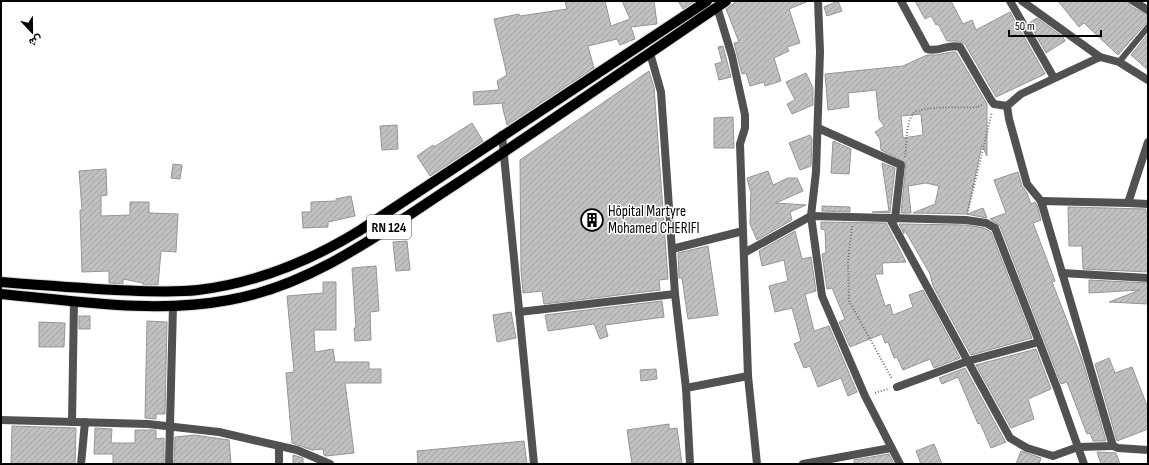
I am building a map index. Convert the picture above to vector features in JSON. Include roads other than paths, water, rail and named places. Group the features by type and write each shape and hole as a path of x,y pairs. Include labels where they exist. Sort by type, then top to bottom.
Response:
{"main road":[{"name":"RN 124","path":"1,282 77,288 174,292 225,286 278,271 310,258 348,238 707,1"},
{"name":"RN 124","path":"1,294 74,301 173,306 230,300 282,286 344,256 504,152 726,1"},
{"path":"278,271 282,286"}],"street":[{"path":"818,1 820,52 818,128 816,172 811,216 822,296 865,396 900,464"},
{"path":"901,1 927,49 934,51 954,45 960,47 992,102 1007,106"},
{"path":"1054,78 1012,5 1022,1 1100,57 1119,62 1148,80"},
{"path":"1132,1 1148,10"},
{"path":"717,7 732,56 745,115 745,128 740,144 748,376 757,464"},
{"path":"650,53 661,92 675,294 686,388 690,464"},
{"path":"1007,106 1021,94 1100,57"},
{"path":"1007,106 1009,119 1027,184 1041,201 1113,446"},
{"path":"818,128 902,165 893,219 1010,438 1027,448 1053,456 1078,447 1113,446 1118,448 1148,450"},
{"path":"502,135 534,464"},
{"path":"1128,203 1148,142"},
{"path":"1041,201 1148,204"},
{"path":"744,253 811,216 966,220 986,223 994,228 1039,342 1084,464"},
{"path":"672,249 743,231"},
{"path":"1062,273 1148,278"},
{"path":"519,312 675,294"},
{"path":"72,422 74,301"},
{"path":"170,464 173,306"},
{"path":"897,387 968,360 1039,342"},
{"path":"686,388 748,376"},
{"path":"1,420 148,424 219,432 297,450 330,464"},
{"path":"81,464 85,422"},
{"path":"278,446 279,464"},
{"path":"803,464 834,461 891,448"}],"lane":[{"path":"1119,62 1148,27"}],"place":[{"name":"Hôpital Martyre Mohamed CHERIFI","path":"592,220"}]}
